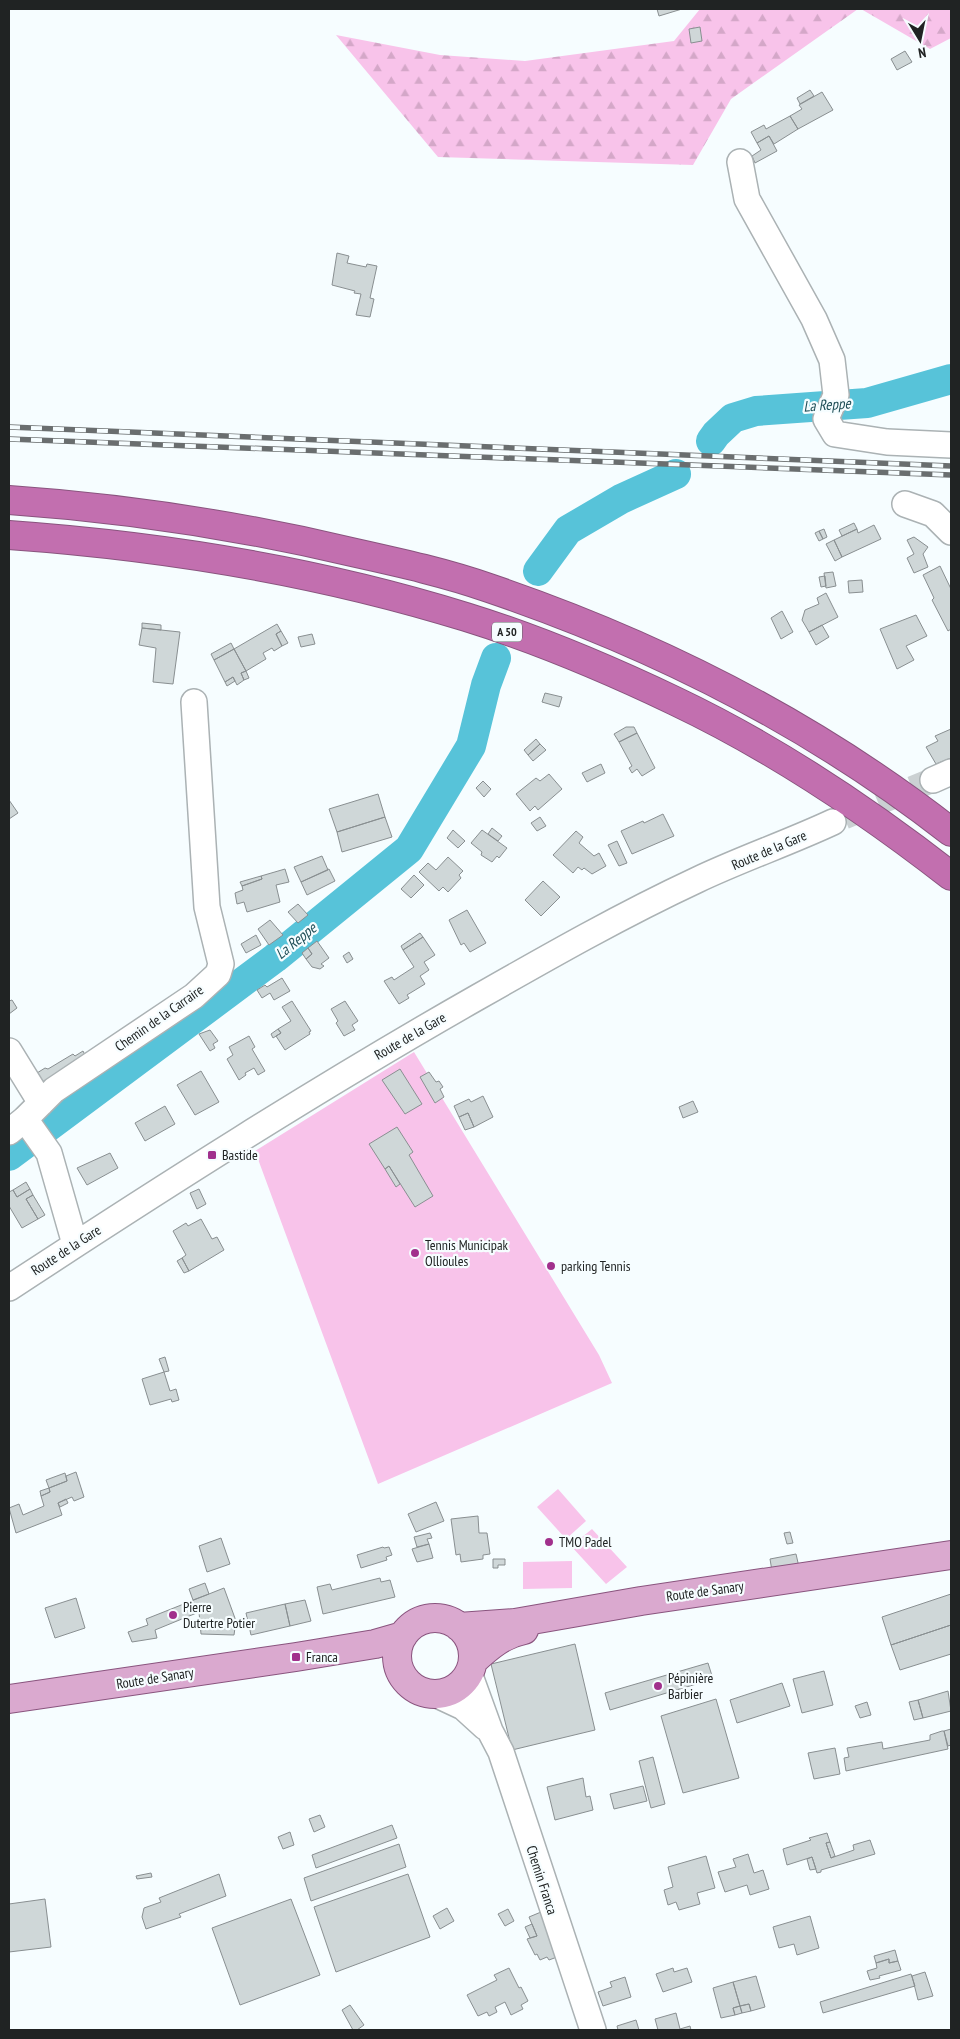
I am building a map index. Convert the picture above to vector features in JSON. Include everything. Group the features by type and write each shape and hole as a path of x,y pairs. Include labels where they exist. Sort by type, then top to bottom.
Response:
{"highway":[{"path":"9,500 84,506 262,532 418,567 487,587 565,615 685,667 769,711 912,801 951,831"},
{"name":"A 50","path":"9,535 63,539 245,564 335,582 397,597 477,621 617,674 686,706 773,754 841,795 905,840 951,876"}],"main road":[{"name":"Route de Sanary","path":"9,1699 376,1644 403,1636 411,1626 423,1620 436,1618 460,1627 515,1623 641,1601 951,1555"},
{"name":"Route de Sanary","path":"302,1656 360,1658 400,1673 408,1683 418,1690 433,1694 443,1693 454,1689 463,1681 471,1667 492,1643 517,1631 951,1563"},
{"path":"460,1627 468,1637 472,1649 471,1667"},
{"path":"400,1673 397,1654 403,1636"}],"street":[{"path":"740,162 747,199 814,319 832,360 836,395 826,419 835,434 887,442 951,445"},
{"path":"906,504 933,514 951,532"},
{"name":"Chemin de la Carraire","path":"25,1118 54,1090 194,996 218,974 221,964 207,907 194,702"},
{"name":"Route de la Gare","path":"9,1288 212,1155 368,1059 546,958 698,880 793,841 833,822"},
{"path":"9,1051 25,1118 49,1152 75,1244"},
{"name":"Chemin Franca","path":"471,1667 490,1731 501,1752 593,2030"},
{"name":"Chemin Franca","path":"433,1694 464,1707 490,1731"}],"green space":[{"path":"700,9 858,9 731,99 693,165 438,157 336,35 440,55 525,61 674,41"},
{"path":"861,9 951,9 951,38 930,49"},
{"name":"Tennis Municipak Ollioules","path":"414,1052 599,1355 612,1383 378,1484 255,1151"},
{"path":"558,1489 586,1521 566,1539 537,1507"},
{"path":"592,1529 627,1567 606,1584 571,1546"},
{"path":"572,1561 572,1588 523,1589 523,1562"}],"building":[{"path":"657,9 682,9 659,16"},
{"path":"700,27 702,41 691,43 689,29"},
{"path":"905,51 912,62 897,70 891,59"},
{"path":"810,90 814,96 800,104 797,98"},
{"path":"822,92 833,110 798,129 790,116 802,109 799,105"},
{"path":"790,116 798,129 774,144 769,136 757,143 751,132 764,125 766,129"},
{"path":"769,136 777,151 755,163 752,156 761,150 757,143"},
{"path":"337,253 349,256 347,263 366,267 367,264 377,266 370,298 374,299 370,317 356,315 361,294 332,285"},
{"path":"854,523 857,529 842,536 839,530"},
{"path":"874,525 881,539 842,557 834,540 857,529 858,533"},
{"path":"824,529 827,537 823,539 819,531"},
{"path":"819,531 823,539 819,541 815,533"},
{"path":"914,537 928,547 923,554 928,567 914,573 907,558 914,554 907,540"},
{"path":"834,540 842,557 835,561 826,544"},
{"path":"940,566 951,589 951,629 948,631 932,600 934,598 923,575"},
{"path":"833,572 836,586 826,588 824,573"},
{"path":"825,576 826,586 821,587 819,577"},
{"path":"862,580 863,592 849,593 848,581"},
{"path":"826,593 838,617 809,632 802,620 805,610 819,604 817,598"},
{"path":"782,611 793,632 781,639 771,618"},
{"path":"916,615 927,636 906,646 914,660 897,669 880,629"},
{"path":"142,623 161,625 161,630 142,628"},
{"path":"277,624 281,631 276,634 282,646 274,651 272,648 263,653 266,659 246,671 234,649"},
{"path":"822,625 829,637 816,645 809,632"},
{"path":"142,628 180,632 173,684 153,682 156,648 139,645"},
{"path":"281,631 288,643 282,646 276,634"},
{"path":"312,634 315,644 301,647 298,637"},
{"path":"231,643 234,649 214,660 211,654"},
{"path":"234,649 246,671 241,673 244,680 237,685 233,677 225,682 214,660"},
{"path":"246,671 249,678 244,680 241,673"},
{"path":"233,677 235,681 227,686 225,682"},
{"path":"545,693 562,697 559,707 542,702"},
{"path":"626,727 634,727 637,733 619,742 614,734"},
{"path":"951,729 951,758 936,764 926,747 938,741 935,736"},
{"path":"637,733 655,768 642,776 637,769 632,773 629,768 632,766 619,742"},
{"path":"536,739 540,744 528,755 524,750"},
{"path":"540,744 546,750 533,761 528,755"},
{"path":"601,764 605,773 587,782 582,773"},
{"path":"549,774 562,789 538,810 535,806 530,811 516,794 536,778 540,781"},
{"path":"483,781 491,789 484,797 476,788"},
{"path":"378,794 385,817 337,832 329,809"},
{"path":"9,800 18,813 9,819"},
{"path":"663,814 674,836 632,854 621,831"},
{"path":"385,817 392,837 342,852 337,832"},
{"path":"540,817 546,826 537,831 531,823"},
{"path":"492,828 502,836 498,841 488,834"},
{"path":"453,830 465,841 458,848 447,838"},
{"path":"482,830 507,848 499,858 497,856 492,862 481,855 482,852 471,843"},
{"path":"576,831 583,837 579,843 594,856 599,853 606,866 592,874 584,868 582,870 578,867 573,873 553,855"},
{"path":"617,841 627,863 619,866 608,845"},
{"path":"322,856 328,870 301,882 294,867"},
{"path":"448,857 463,871 459,875 461,878 448,892 443,887 439,891 419,872 428,863 436,870"},
{"path":"285,869 289,882 276,885 280,902 247,912 244,902 237,904 235,893 243,890 242,886 262,879 261,876"},
{"path":"329,869 335,881 307,895 301,882"},
{"path":"414,875 424,885 411,898 401,889"},
{"path":"261,876 262,879 242,886 240,882"},
{"path":"543,881 560,897 541,916 525,900"},
{"path":"298,904 308,915 298,923 288,912"},
{"path":"467,910 486,943 470,952 464,943 461,945 449,920"},
{"path":"270,920 283,935 269,945 258,929"},
{"path":"420,933 423,937 403,950 401,946"},
{"path":"256,935 261,945 246,953 241,944"},
{"path":"423,937 435,955 424,962 429,970 420,976 425,984 407,995 409,998 399,1004 384,981 392,977 394,980 414,967 403,950"},
{"path":"317,941 329,958 321,964 324,966 320,969 312,967 306,959 312,954 308,948"},
{"path":"308,948 312,954 306,959 302,953"},
{"path":"349,952 353,959 347,963 343,956"},
{"path":"282,978 290,991 274,1000 270,993 262,998 257,990 265,985 267,987"},
{"path":"12,1000 17,1008 9,1014 9,1001"},
{"path":"292,1001 311,1031 309,1032 310,1034 285,1050 276,1036 281,1033 278,1029 291,1021 282,1007"},
{"path":"345,1001 358,1021 352,1025 355,1030 344,1036 336,1023 338,1021 331,1009"},
{"path":"278,1029 281,1033 273,1038 271,1034"},
{"path":"210,1030 218,1041 213,1044 215,1048 210,1051 199,1034"},
{"path":"249,1036 255,1047 252,1049 265,1071 258,1075 254,1068 245,1073 246,1075 239,1080 227,1059 233,1055 229,1047"},
{"path":"83,1051 87,1059 36,1090 29,1078 73,1054 75,1056"},
{"path":"400,1069 422,1104 405,1114 382,1080"},
{"path":"201,1071 219,1102 195,1115 177,1085"},
{"path":"429,1072 436,1082 439,1081 443,1087 440,1089 444,1097 435,1103 420,1077"},
{"path":"483,1096 493,1117 474,1127 468,1113 459,1117 454,1106 469,1099 471,1102"},
{"path":"693,1101 698,1112 683,1118 679,1107"},
{"path":"165,1106 175,1124 145,1141 135,1123"},
{"path":"468,1113 474,1127 465,1130 459,1117"},
{"path":"397,1127 413,1152 409,1155 433,1196 415,1207 389,1166 385,1169 369,1144"},
{"path":"110,1153 118,1168 87,1185 77,1168"},
{"path":"389,1166 400,1184 396,1187 385,1169"},
{"path":"26,1182 30,1189 17,1197 13,1190"},
{"path":"30,1189 33,1195 26,1199 38,1219 22,1228 9,1206 9,1192 13,1190 17,1197"},
{"path":"199,1189 206,1204 197,1209 190,1193"},
{"path":"33,1195 45,1215 38,1219 26,1199"},
{"path":"201,1219 212,1239 217,1237 224,1250 189,1271 182,1258 186,1255 173,1231 186,1223 188,1226"},
{"path":"182,1258 189,1271 184,1273 177,1261"},
{"path":"165,1357 169,1371 164,1372 159,1359"},
{"path":"164,1372 170,1391 176,1389 179,1400 172,1402 171,1399 150,1405 142,1379"},
{"path":"76,1472 84,1497 74,1501 72,1497 58,1503 62,1515 16,1533 9,1508 19,1504 23,1515 44,1506 41,1496 50,1492 49,1488 67,1481 66,1476"},
{"path":"65,1473 67,1481 49,1488 46,1480"},
{"path":"49,1488 50,1492 41,1496 40,1491"},
{"path":"66,1499 68,1503 60,1507 58,1503"},
{"path":"436,1502 444,1521 416,1532 408,1514"},
{"path":"478,1516 479,1533 487,1533 490,1554 483,1555 483,1559 461,1562 460,1554 456,1555 451,1519"},
{"path":"790,1532 793,1543 787,1544 784,1533"},
{"path":"430,1533 432,1538 427,1539 429,1544 417,1547 414,1537"},
{"path":"221,1538 230,1564 207,1572 199,1546"},
{"path":"429,1544 433,1558 417,1562 412,1549"},
{"path":"389,1547 392,1555 386,1557 387,1560 361,1568 357,1555"},
{"path":"796,1554 799,1567 772,1571 770,1559"},
{"path":"493,1559 505,1559 505,1565 498,1565 498,1568 493,1568"},
{"path":"380,1578 381,1582 390,1580 395,1597 323,1614 317,1587 330,1584 332,1590"},
{"path":"205,1583 209,1594 193,1600 189,1589"},
{"name":"Pierre Dutertre Potier","path":"224,1588 236,1621 234,1635 201,1634 199,1612 155,1630 157,1638 132,1642 128,1632 148,1625 146,1619"},
{"path":"951,1594 951,1625 891,1645 882,1617"},
{"path":"76,1598 85,1628 55,1638 45,1608"},
{"path":"305,1600 311,1621 290,1626 285,1604"},
{"path":"285,1604 290,1626 251,1635 246,1613"},
{"path":"951,1625 951,1654 900,1670 891,1645"},
{"path":"575,1644 595,1730 512,1750 491,1664"},
{"name":"Pépinière Barbier","path":"708,1663 713,1679 610,1710 605,1693"},
{"path":"824,1671 833,1705 802,1713 793,1679"},
{"path":"782,1683 790,1706 737,1723 730,1700"},
{"path":"948,1691 951,1711 923,1718 918,1700"},
{"path":"716,1699 739,1778 683,1793 661,1716"},
{"path":"918,1700 923,1718 914,1720 909,1702"},
{"path":"867,1702 871,1715 860,1718 855,1706"},
{"path":"951,1729 951,1745 948,1746 944,1731"},
{"path":"944,1731 948,1749 846,1771 844,1758 849,1757 847,1748 882,1742 883,1749 930,1740 930,1735"},
{"path":"835,1748 840,1774 814,1779 808,1753"},
{"path":"653,1757 665,1804 651,1808 639,1761"},
{"path":"583,1778 586,1797 590,1796 593,1810 555,1820 547,1787"},
{"path":"643,1786 647,1801 614,1809 610,1794"},
{"path":"320,1815 325,1827 314,1832 309,1819"},
{"path":"392,1825 397,1838 316,1868 312,1855"},
{"path":"290,1832 294,1845 283,1849 278,1837"},
{"path":"827,1833 830,1842 826,1843 831,1858 854,1850 853,1845 870,1840 875,1854 821,1870 821,1872 817,1873 812,1857 787,1865 783,1849"},
{"path":"830,1842 835,1856 831,1858 826,1843"},
{"path":"399,1844 406,1867 311,1901 304,1878"},
{"path":"748,1854 754,1873 763,1870 769,1889 750,1895 747,1885 725,1892 718,1872 736,1867 733,1859"},
{"path":"706,1856 715,1888 697,1893 700,1904 679,1910 676,1902 668,1905 664,1890 673,1887 668,1867"},
{"path":"812,1857 816,1869 810,1870 807,1859"},
{"path":"151,1873 152,1877 137,1879 136,1876"},
{"path":"219,1874 226,1896 179,1914 181,1917 146,1929 142,1917 144,1908 161,1902 159,1898"},
{"path":"408,1874 430,1937 336,1972 314,1907"},
{"path":"45,1899 51,1947 9,1952 9,1904"},
{"path":"291,1899 320,1975 240,2005 212,1928"},
{"path":"447,1908 454,1921 440,1929 433,1916"},
{"path":"508,1909 514,1921 505,1926 498,1914"},
{"path":"541,1912 557,1957 549,1960 547,1957 540,1960 537,1954 535,1955 527,1939 537,1936 529,1917"},
{"path":"810,1916 819,1948 797,1955 794,1944 779,1948 773,1927"},
{"path":"532,1924 537,1936 530,1938 525,1927"},
{"path":"895,1950 898,1961 889,1963 889,1959 876,1963 874,1956"},
{"path":"889,1959 889,1963 898,1961 901,1970 870,1980 867,1971 877,1968 876,1963"},
{"path":"509,1968 528,2001 521,2005 523,2009 511,2015 505,2002 495,2007 497,2012 489,2016 487,2012 478,2016 467,1995 497,1980 494,1975"},
{"path":"673,1968 674,1972 687,1968 692,1982 663,1992 656,1974"},
{"path":"925,1972 933,1996 918,2000 912,1976"},
{"path":"911,1974 915,1986 823,2013 820,2002"},
{"path":"756,1976 765,2007 751,2011 749,2004 740,2006 733,1982"},
{"path":"625,1977 631,1997 603,2006 598,1992 612,1987 610,1982"},
{"path":"733,1982 740,2006 733,2008 735,2015 721,2018 713,1988"},
{"path":"749,2004 751,2011 742,2013 740,2006"},
{"path":"350,2005 364,2025 357,2030 353,2030 342,2010"},
{"path":"740,2006 742,2013 735,2015 733,2008"},
{"path":"676,2013 680,2029 690,2026 691,2030 658,2030 655,2019"},
{"path":"636,2020 639,2030 618,2030 617,2026"}],"waterway":[{"name":"La Reppe","path":"711,441 733,418 756,411 867,403 951,379"},
{"name":"La Reppe","path":"538,571 568,530 621,499 676,474"},
{"name":"La Reppe","path":"9,1156 275,958 409,849 471,746 486,685 496,658"}],"tunnel":[{"path":"844,817 933,780"}],"railway":[{"path":"9,427 951,466"},
{"path":"9,439 951,475"}],"place":[{"name":"Bastide","path":"212,1155"},
{"name":"Tennis Municipak Ollioules","path":"415,1253"},
{"name":"parking Tennis","path":"551,1266"},
{"name":"TMO Padel","path":"549,1542"},
{"name":"Pierre Dutertre Potier","path":"173,1615"},
{"name":"Franca","path":"296,1657"},
{"name":"Pépinière Barbier","path":"658,1686"}]}
